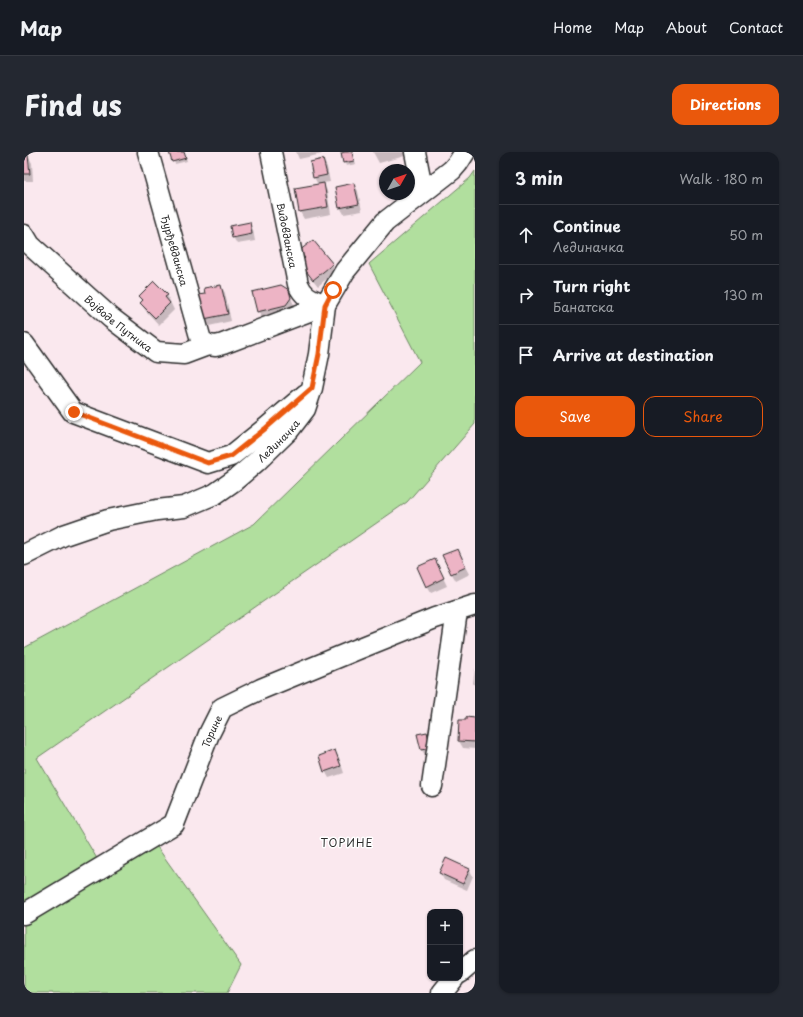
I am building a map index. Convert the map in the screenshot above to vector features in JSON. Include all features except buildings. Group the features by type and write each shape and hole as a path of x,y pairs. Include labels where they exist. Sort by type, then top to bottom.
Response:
{"street":[{"name":"Ђурђевданска","path":"148,152 202,340 208,345"},
{"name":"Видовданска","path":"271,152 298,284 307,297 325,305"},
{"path":"415,152 423,192"},
{"name":"Лединачка","path":"24,555 64,535 108,520 157,510 184,507 215,494 235,480 256,462 289,430 305,409 312,388 319,354 325,305 345,271 385,222 452,170 465,152"},
{"name":"Војводе Путника","path":"24,235 30,245 82,294 156,352 184,354 208,345 216,346 325,305"},
{"path":"24,344 74,412 208,463 231,456 312,388"},
{"path":"432,786 466,608"},
{"name":"Торине","path":"24,914 174,824 222,708 268,686 435,618 466,608"},
{"path":"463,970 475,960"},
{"path":"442,993 452,981"}],"green space":[{"path":"475,171 475,424 407,502 37,758 102,867 155,844 241,965 227,993 24,993 24,648 254,524 420,362 369,264 470,178"}],"district":[{"name":"ТОРИНЕ","path":"347,842"}],"route":[{"path":"74,412 208,463 231,456 312,388 319,354 325,305 333,290"}]}
